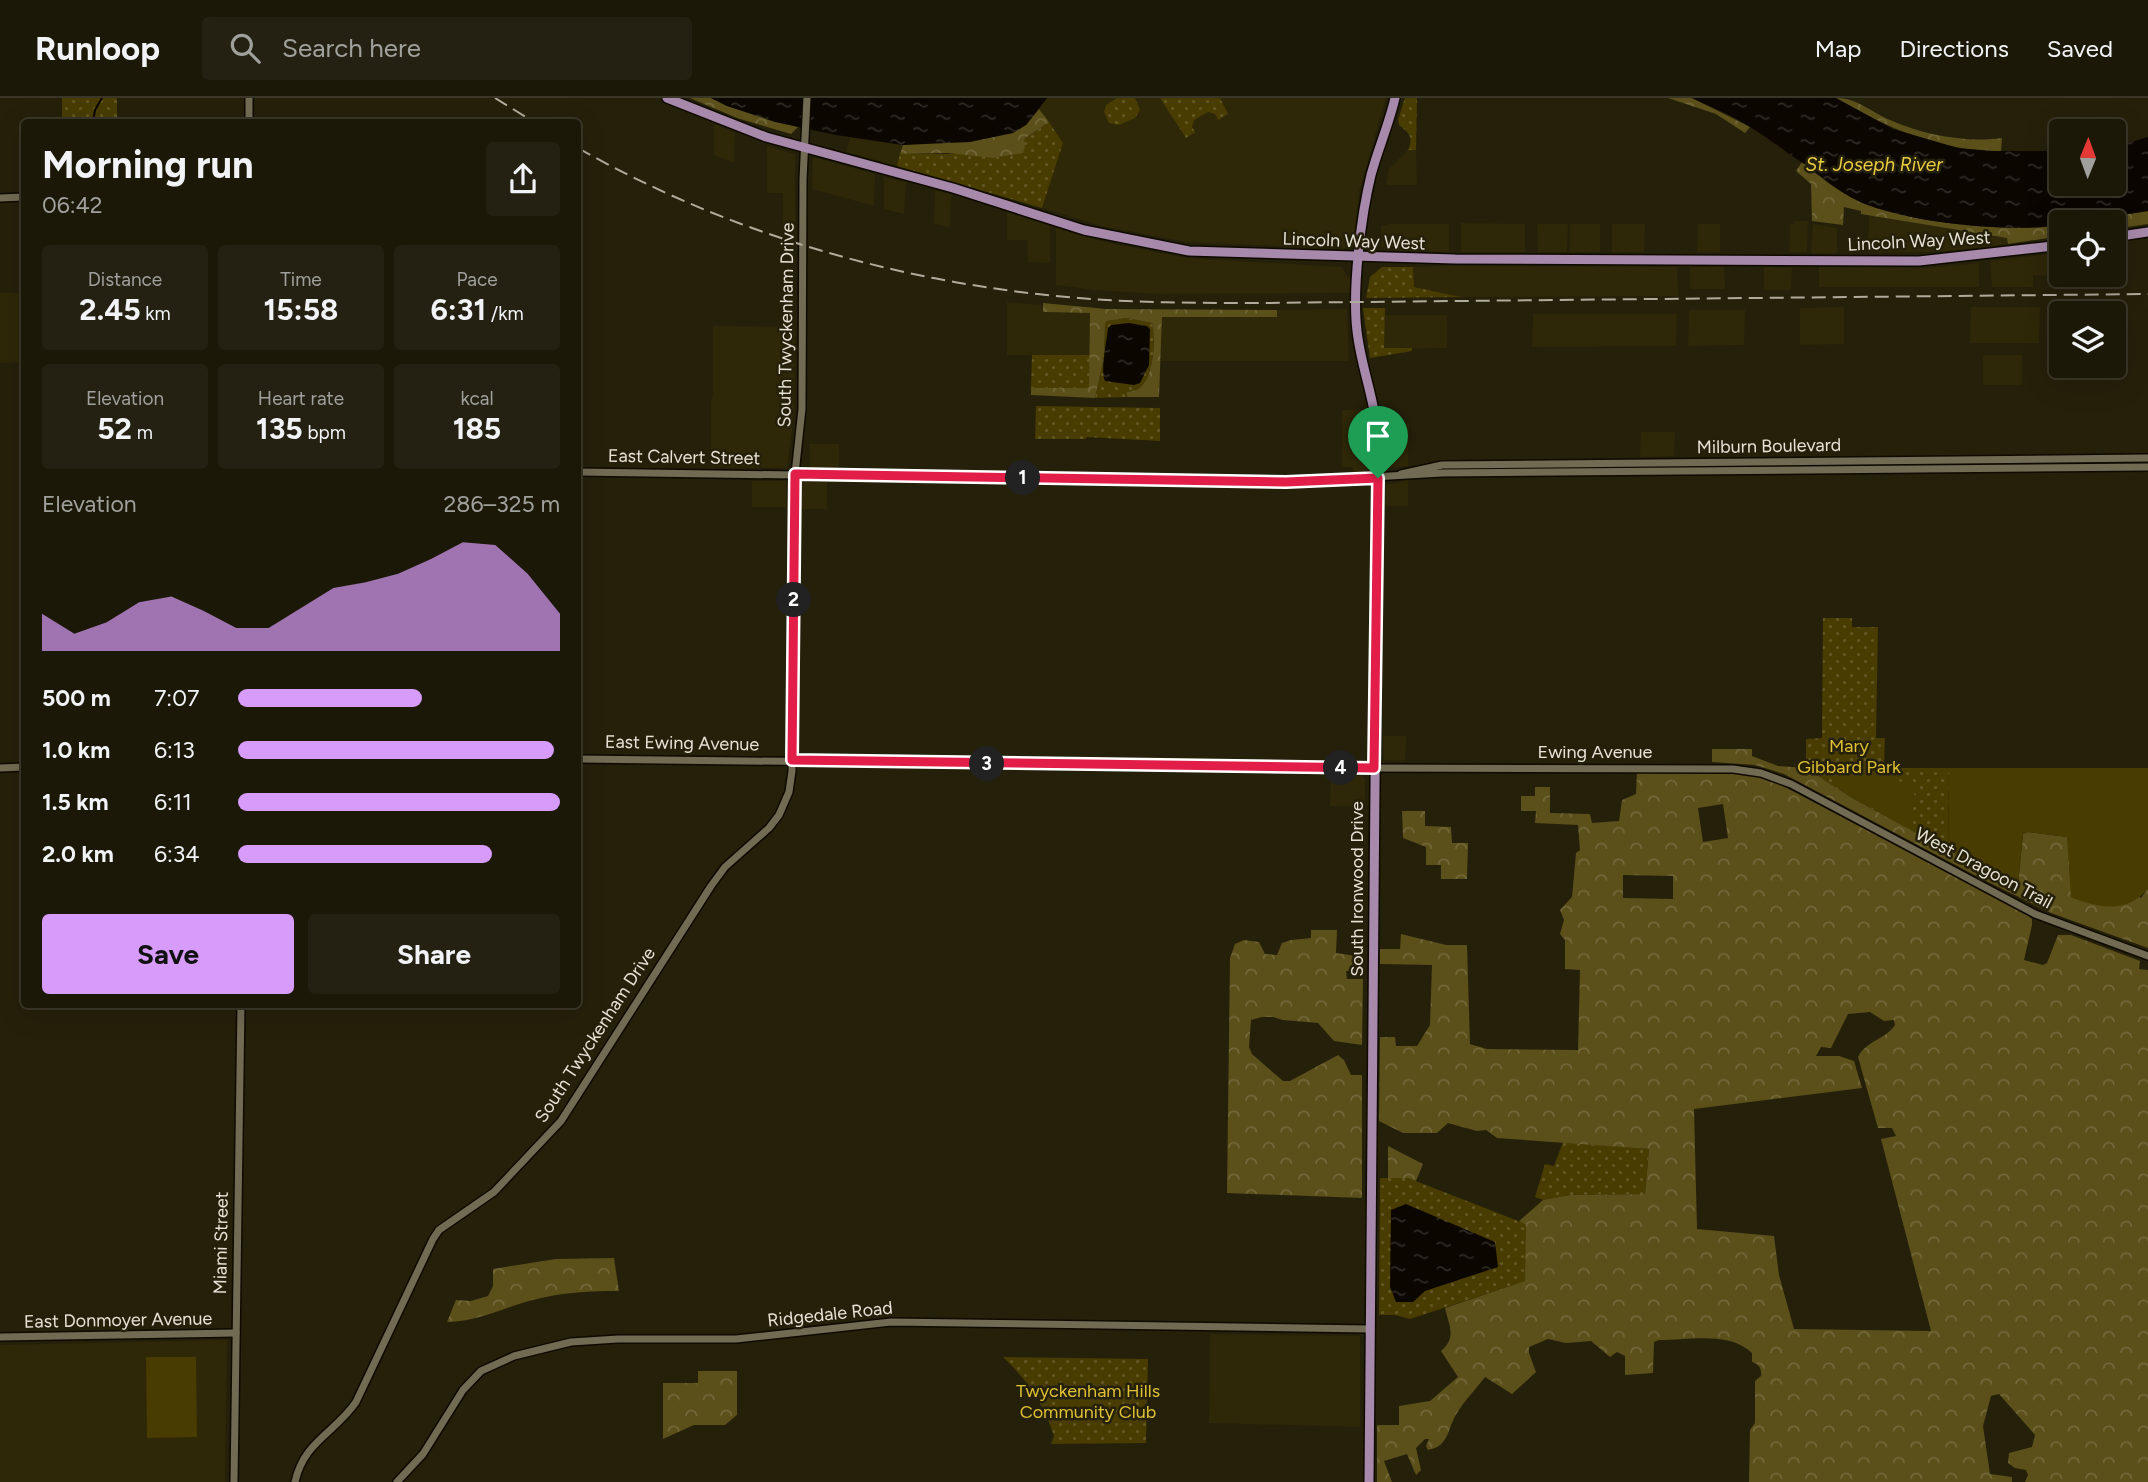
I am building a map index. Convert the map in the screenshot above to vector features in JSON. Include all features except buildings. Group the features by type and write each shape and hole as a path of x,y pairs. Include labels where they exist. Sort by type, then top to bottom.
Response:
{"main road":[{"name":"Lincoln Way West","path":"667,98 766,137 953,188 1084,230 1202,252 1359,257 1919,261 2049,247"},
{"name":"South Ironwood Drive","path":"1368,1482 1378,478 1376,416 1357,330 1359,257 1372,174 1395,98"},
{"path":"2126,235 2148,232"}],"street":[{"path":"248,119 249,98"},
{"name":"South Twyckenham Drive","path":"295,1482 297,1470 306,1452 356,1402 439,1230 494,1192 561,1121 711,886 725,867 769,828 785,804 791,781 792,760 795,474 802,409 804,147 807,98"},
{"path":"0,198 21,197"},
{"name":"Milburn Boulevard","path":"1392,477 1421,468 1443,465 2148,458"},
{"name":"Milburn Boulevard","path":"1378,478 1443,473 2148,467"},
{"name":"East Calvert Street","path":"581,472 1286,482 1378,478"},
{"name":"East Ewing Avenue","path":"581,758 1374,768"},
{"path":"0,768 21,767"},
{"name":"Ewing Avenue","path":"1374,768 1733,769 1772,776 1811,794"},
{"name":"West Dragoon Trail","path":"1811,794 2035,914 2148,956"},
{"name":"Miami Street","path":"233,1482 241,1008"},
{"name":"Ridgedale Road","path":"397,1482 423,1454 463,1390 481,1371 513,1356 571,1342 736,1339 891,1322 1369,1329"},
{"name":"East Donmoyer Avenue","path":"0,1337 236,1334"}],"shaded area":[{"path":"1047,98 1386,98 1359,192 1354,241 1344,249 1187,242 1101,226 1042,208 1063,143 1039,109"},
{"path":"714,124 735,133 734,163 714,155"},
{"path":"850,137 903,145 897,166 846,152"},
{"path":"767,146 795,154 795,229 783,226 783,193 767,193"},
{"path":"1408,150 1416,150 1417,185 1386,185 1389,169"},
{"path":"813,157 875,174 874,206 812,189"},
{"path":"884,177 906,182 904,214 884,209"},
{"path":"935,190 951,195 950,227 934,224"},
{"path":"1007,212 1050,226 1050,263 1028,262 1027,240 1007,240"},
{"path":"1869,215 2007,238 2008,244 1939,252 1868,252"},
{"path":"1795,221 1808,221 1807,252 1789,252 1790,224 1795,224"},
{"path":"1461,223 1525,224 1525,252 1461,252"},
{"path":"1449,224 1449,252 1404,251 1381,247 1381,226"},
{"path":"1537,224 1568,224 1567,252 1538,252"},
{"path":"1570,224 1600,224 1600,252 1570,252"},
{"path":"1612,224 1645,224 1644,252 1612,252"},
{"path":"1698,224 1720,224 1720,252 1697,252"},
{"path":"1813,224 1837,228 1837,253 1811,253"},
{"path":"1056,228 1109,243 1187,258 1341,267 1350,279 1350,293 1157,294 1056,285"},
{"path":"2049,254 2049,276 2033,275 2033,287 1992,287 1990,261"},
{"path":"1979,263 1979,287 1819,287 1819,267 1926,268"},
{"path":"1413,267 1677,267 1678,296 1461,297 1414,287"},
{"path":"1690,267 1724,267 1725,289 1690,289"},
{"path":"1764,267 1792,268 1791,290 1764,290"},
{"path":"0,293 21,293 21,362 0,363"},
{"path":"1007,302 1042,305 1043,312 1090,313 1090,355 1007,355"},
{"path":"1844,307 1844,344 1800,345 1800,308"},
{"path":"1971,307 2040,307 2039,343 1970,343"},
{"path":"1347,309 1349,361 1161,361 1162,316 1276,317 1277,310"},
{"path":"1689,310 1745,310 1744,345 1688,346"},
{"path":"1533,314 1677,314 1676,346 1532,347"},
{"path":"1384,315 1447,315 1447,348 1384,349"},
{"path":"713,326 795,327 794,412 787,468 711,467"},
{"path":"1983,355 2022,355 2022,385 1983,385"},
{"path":"1342,410 1365,410 1368,413 1369,468 1365,472 1353,475 1353,467 1342,467"},
{"path":"1409,423 1408,466 1388,468 1385,424"},
{"path":"1641,432 1675,432 1674,456 1640,457"},
{"path":"810,444 839,444 839,469 810,469"},
{"path":"1408,480 1408,506 1385,506 1386,485"},
{"path":"752,481 786,481 786,507 752,507"},
{"path":"802,482 827,482 827,509 802,509"},
{"path":"1383,736 1406,736 1405,761 1384,760"},
{"path":"1331,776 1362,776 1365,779 1365,807 1330,806"},
{"path":"1210,1334 1360,1336 1360,1427 1209,1423"},
{"path":"227,1340 225,1482 0,1482 0,1345"}],"green space":[{"path":"62,98 117,98 117,119 62,119"},
{"path":"690,98 711,98 727,106 798,127 791,134 737,118"},
{"path":"1117,98 1135,98 1140,110 1135,118 1119,125 1109,123 1104,112 1106,105"},
{"path":"1160,98 1220,98 1228,114 1218,120 1215,114 1208,112 1194,120 1192,127 1195,132 1186,138"},
{"path":"1405,98 1417,98 1416,150 1408,150 1410,136 1399,125"},
{"path":"1668,98 1692,98 1750,127 1745,133 1716,114"},
{"path":"1836,98 1851,100 1890,120 1931,134 1974,139 2002,138 2001,151 1936,143 1875,119"},
{"path":"1039,109 1049,122 1024,139 1023,153 993,158 947,153 900,154 903,145 1026,125"},
{"path":"1049,122 1063,143 1042,208 897,166 900,154 970,154 1024,139"},
{"path":"1802,162 1843,193 1879,209 1931,220 1987,227 2049,226 2049,238 2008,244 2007,238 1861,214 1861,211 1844,207 1843,225 1812,221 1811,184 1796,171"},
{"path":"2148,211 2148,224 2126,227 2126,214"},
{"path":"1382,267 1413,267 1414,287 1461,297 1366,298 1370,277"},
{"path":"1043,303 1106,309 1277,310 1277,317 1162,317 1159,397 1127,397 1127,392 1137,390 1148,377 1154,348 1152,323 1126,318 1107,321 1104,357 1095,398 1031,395 1031,388 1089,388 1090,313 1043,312"},
{"path":"1363,308 1385,308 1384,348 1412,348 1412,351 1370,358"},
{"path":"1126,318 1152,323 1154,348 1148,377 1138,389 1127,392 1127,397 1095,398 1104,357 1105,324 1107,321"},
{"path":"1032,355 1090,355 1089,389 1031,388"},
{"path":"1036,406 1160,408 1160,441 1087,437 1035,439"},
{"name":"Mary Gibbard Park","path":"1823,618 1852,618 1852,627 1878,627 1876,738 1885,738 1884,768 1949,768 1948,850 1852,798 1806,768 1806,739 1822,738"},
{"path":"1712,749 1752,749 1752,756 1778,766 1806,768 1852,798 2018,884 2023,834 2028,832 2067,837 2068,841 2141,898 2148,888 2148,948 2051,913 1784,774 1755,765 1712,762"},
{"path":"1878,765 1885,775 1907,784 1918,799 1904,826 1833,785 1836,772 1858,773"},
{"path":"1949,768 2148,768 2148,888 2132,902 2122,905 2102,906 2071,897 2067,837 2028,832 2023,834 2018,884 1948,850"},
{"path":"1637,771 1735,772 1770,779 2028,915 2032,919 2032,925 2024,960 2043,965 2047,963 2058,935 2071,935 2140,961 2139,969 2148,970 2148,1482 2025,1482 2028,1475 2026,1470 2015,1468 2008,1463 2009,1453 2032,1447 2035,1435 1999,1394 1991,1396 1983,1426 1990,1474 2012,1477 2012,1482 1749,1482 1750,1430 1755,1423 1755,1381 1761,1376 1760,1369 1752,1362 1752,1353 1743,1346 1708,1338 1654,1342 1653,1373 1625,1375 1625,1356 1617,1352 1610,1357 1591,1341 1566,1343 1548,1339 1529,1347 1536,1372 1512,1394 1485,1377 1460,1408 1440,1445 1428,1450 1426,1446 1429,1439 1425,1439 1416,1448 1421,1470 1416,1475 1407,1454 1384,1461 1392,1482 1377,1482 1377,1425 1399,1425 1399,1406 1430,1401 1458,1377 1441,1351 1450,1336 1445,1308 1525,1281 1526,1225 1519,1221 1543,1200 1571,1195 1645,1194 1649,1149 1497,1138 1486,1130 1477,1131 1448,1123 1437,1133 1403,1133 1379,1121 1380,1037 1395,1037 1396,1046 1417,1046 1430,1025 1432,965 1380,964 1380,949 1400,949 1401,934 1446,945 1467,945 1470,1044 1487,1049 1578,1050 1580,970 1565,969 1565,940 1560,934 1564,920 1560,910 1572,897 1576,853 1580,850 1578,825 1535,823 1536,811 1521,811 1521,796 1535,796 1535,787 1550,787 1550,813 1590,814 1592,823 1619,821 1622,800 1636,794","holes":["1723,804 1728,838 1703,842 1698,808","1623,875 1673,876 1673,899 1623,898","1870,1012 1884,1021 1894,1020 1895,1025 1891,1030 1866,1047 1858,1057 1878,1128 1892,1128 1896,1136 1881,1139 1931,1331 1794,1329 1779,1275 1774,1236 1697,1229 1694,1109 1862,1088 1854,1061 1839,1056 1816,1056 1821,1047 1831,1048 1848,1014"]},
{"path":"1402,811 1425,811 1425,826 1451,827 1452,843 1468,843 1467,879 1441,879 1441,865 1426,865 1426,847 1403,838"},
{"path":"1311,930 1337,930 1336,953 1363,957 1363,971 1346,971 1347,979 1363,979 1362,1045 1334,1041 1318,1023 1262,1017 1251,1020 1249,1047 1252,1054 1283,1081 1290,1081 1338,1055 1344,1060 1351,1075 1362,1075 1362,1198 1227,1193 1230,958 1235,944 1244,940 1259,942 1265,954 1277,955 1282,943 1311,938"},
{"path":"1563,1142 1649,1149 1645,1194 1571,1195 1543,1200 1535,1197 1545,1164 1554,1166"},
{"path":"1388,1146 1423,1164 1416,1181 1408,1178 1388,1178"},
{"path":"1380,1178 1408,1178 1526,1224 1526,1281 1410,1319 1379,1315"},
{"path":"614,1258 619,1291 557,1295 471,1319 447,1322 456,1300 471,1301 488,1296 493,1286 493,1269 556,1259"},
{"path":"146,1357 196,1357 197,1437 147,1438"},
{"name":"Twyckenham Hills Community Club","path":"1003,1357 1148,1359 1146,1443 1051,1444 1054,1436 1040,1403"},
{"path":"698,1371 737,1371 737,1415 725,1425 694,1425 663,1439 663,1383 698,1383"},
{"path":"1056,1400 1097,1400 1097,1418 1090,1418 1089,1422 1056,1422"}],"water":[{"path":"711,98 1047,98 1026,125 1013,133 970,142 903,145 775,122"},
{"name":"St. Joseph River","path":"1692,98 1836,98 1893,129 1958,148 2049,151 2049,196 2126,196 2126,143 2148,137 2148,211 2126,214 2126,210 2049,210 2049,226 2015,228 1931,221 1905,216 1851,198 1755,130"},
{"path":"1129,323 1150,329 1149,365 1140,383 1134,385 1105,381 1103,363 1108,328 1111,325"},
{"path":"1406,1204 1495,1242 1498,1267 1425,1291 1413,1302 1396,1302 1390,1287 1391,1210"}],"waterway":[{"path":"94,119 102,98"}],"railway":[{"path":"495,98 529,119"},
{"path":"581,150 636,179 696,206 820,250 948,281 1079,298 1147,302 1260,303 2148,294"}],"route":[{"path":"795,474 1286,482 1378,478 1374,768 792,760 795,474"}]}
